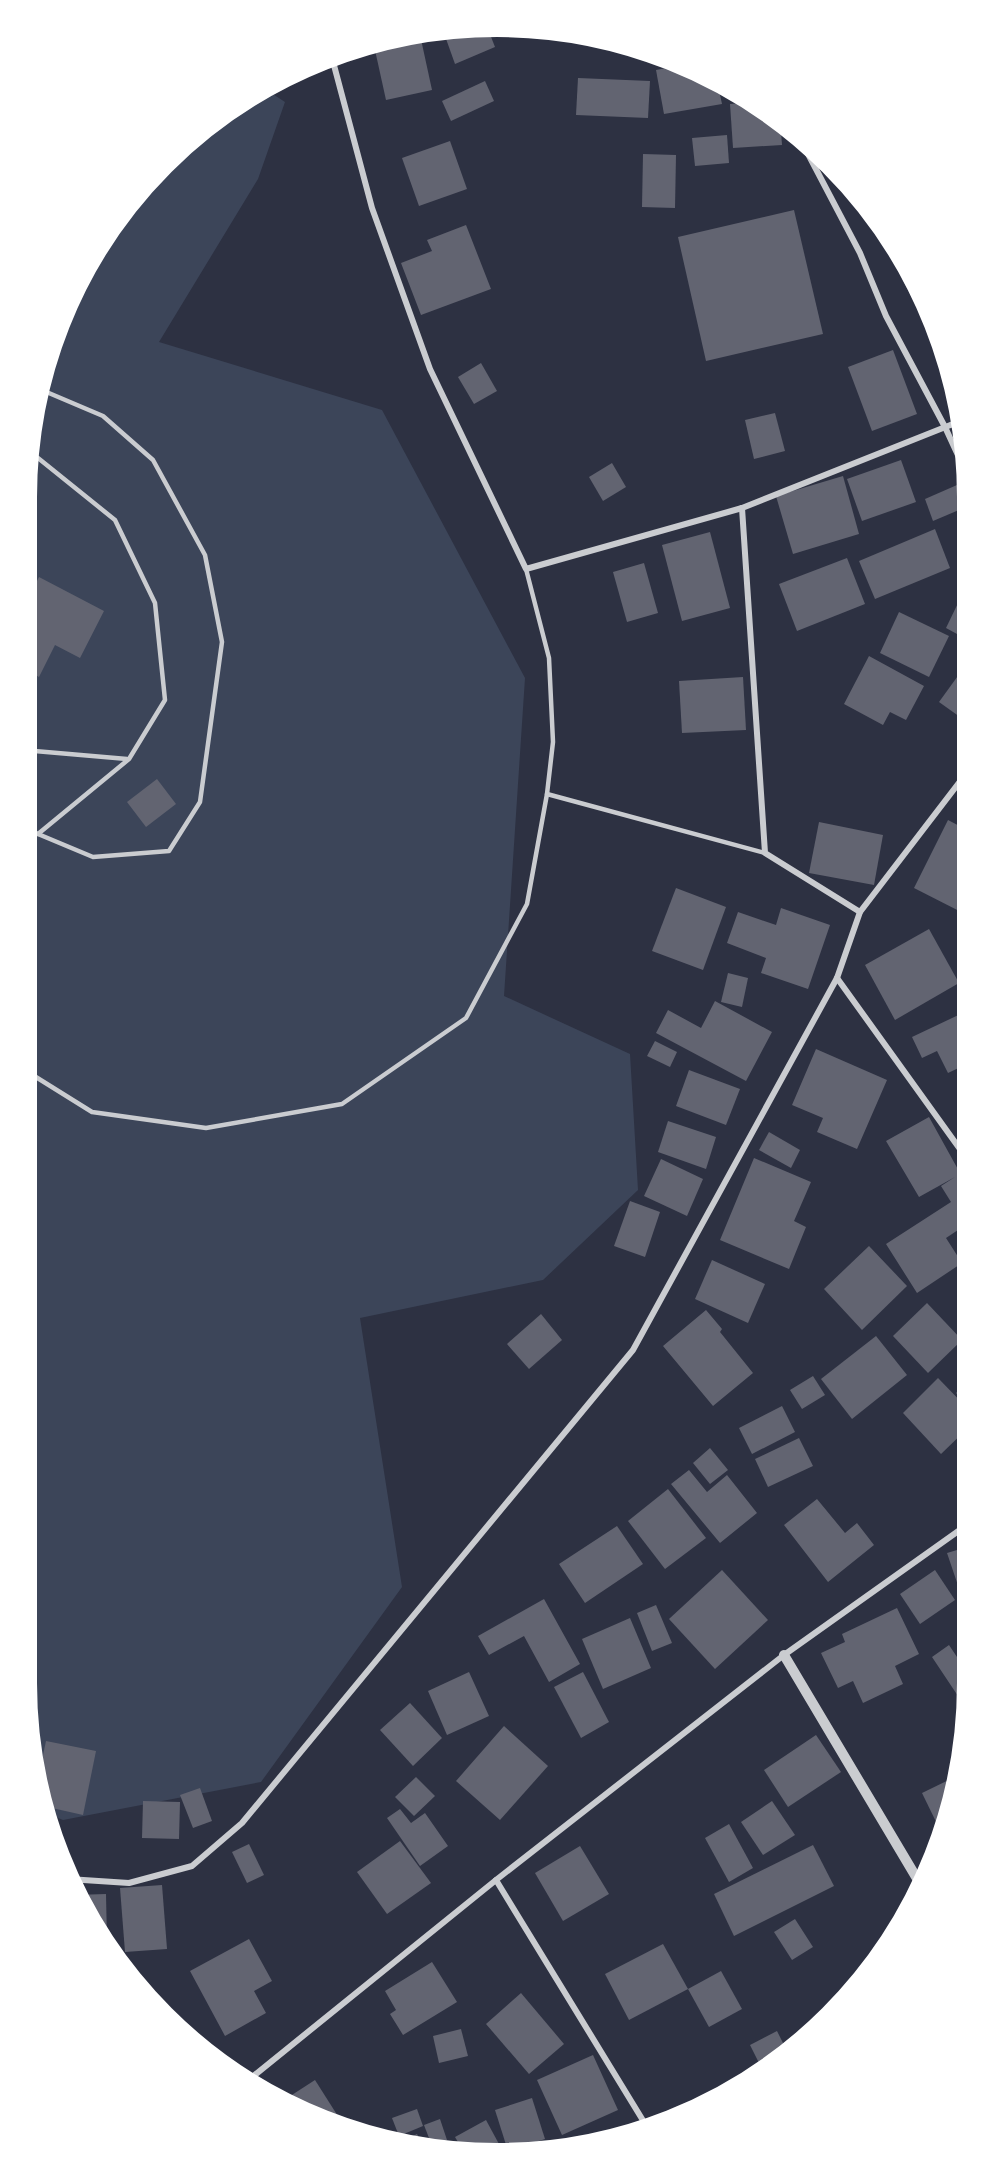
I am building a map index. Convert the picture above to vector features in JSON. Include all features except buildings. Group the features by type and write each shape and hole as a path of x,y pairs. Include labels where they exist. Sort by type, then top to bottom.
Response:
{"street":[{"path":"333,63 372,208 430,369 525,569 742,508 955,423"},
{"path":"807,152 860,254 886,316 959,458"},
{"path":"742,508 765,853 860,912"},
{"path":"77,1880 129,1883 192,1866 242,1822 633,1350 837,978 860,912 961,781"},
{"path":"837,978 961,1150"},
{"path":"252,2077 496,1881 784,1655 961,1529"},
{"path":"784,1655 917,1879"},
{"path":"496,1881 644,2123"}],"lane":[{"path":"33,832 93,857 169,851 200,802 222,642 206,555 153,460 103,416 46,391"},
{"path":"35,459 115,520 155,603 165,700 129,759 38,834"},
{"path":"33,1076 92,1112 206,1128 342,1104 466,1018 527,904 554,742 549,658 525,569"},
{"path":"33,751 129,759"},
{"path":"547,794 765,853"}],"shaded area":[{"path":"270,92 285,102 258,179 159,342 382,410 525,678 504,996 630,1054 638,1190 543,1280 360,1318 402,1587 261,1782 63,1820 53,1816 42,1774 37,1744 33,1683 33,497 37,436 49,377 68,319 111,239 148,191 191,148 239,111"}]}
